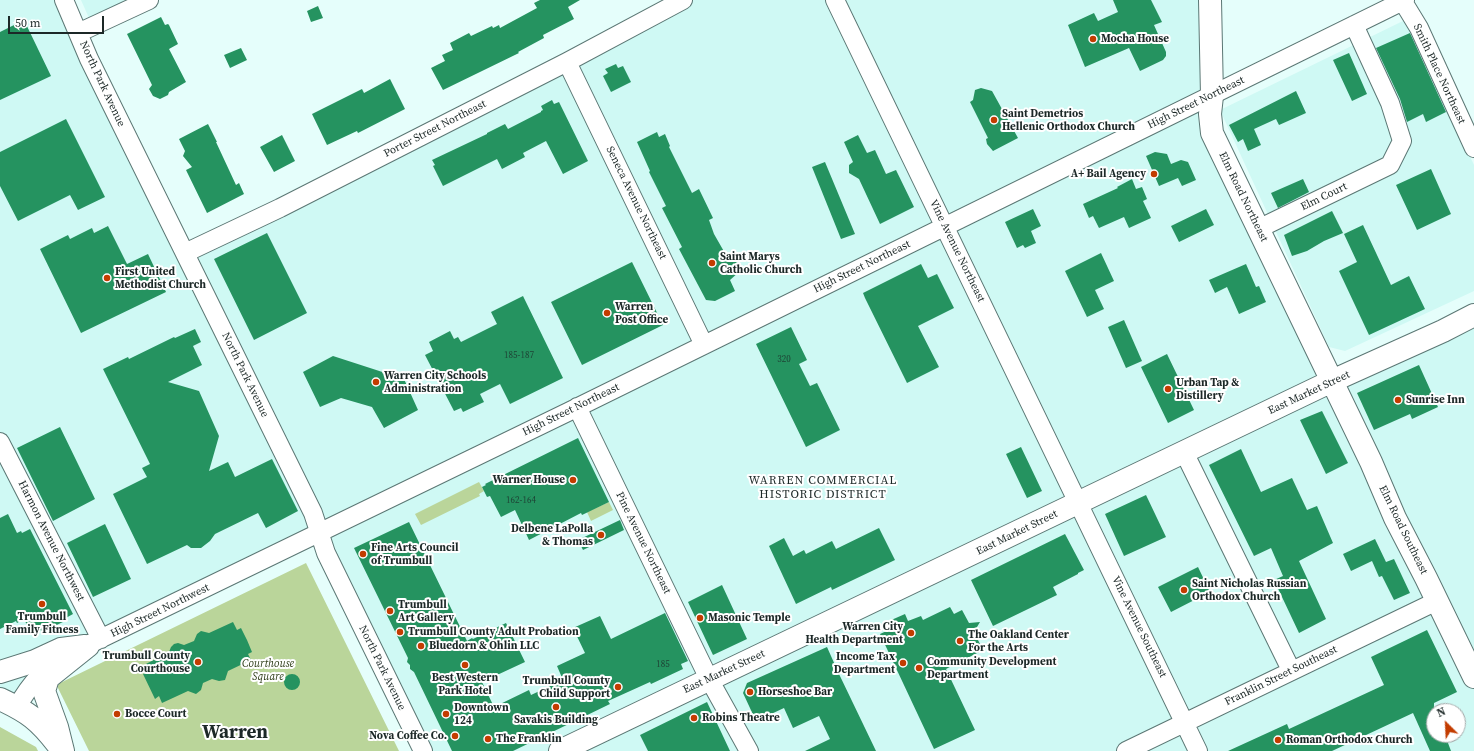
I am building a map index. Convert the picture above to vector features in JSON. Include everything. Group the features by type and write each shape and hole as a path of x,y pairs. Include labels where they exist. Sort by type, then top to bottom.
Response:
{"main road":[{"name":"Elm Road Northeast","path":"1210,0 1212,96 1210,114 1212,133 1332,381"},
{"name":"East Market Street","path":"560,751 1332,381 1443,331 1474,315"},
{"name":"Elm Road Southeast","path":"1332,381 1395,518 1474,678"},
{"path":"0,672 35,661 61,649 95,642"},
{"path":"62,751 57,727 44,690 45,686 48,678 95,642"},
{"path":"8,703 32,716 62,751"}],"street":[{"name":"North Park Avenue","path":"64,0 89,59 313,513 326,554 423,751"},
{"path":"78,33 149,0"},
{"name":"Porter Street Northeast","path":"185,253 280,208 567,62 683,0"},
{"name":"Vine Avenue Northeast","path":"835,0 1079,503"},
{"name":"High Street Northeast","path":"319,534 1212,96 1403,0"},
{"name":"Smith Place Northeast","path":"1403,0 1419,28 1474,147"},
{"name":"Elm Court","path":"1258,229 1390,165 1402,141 1390,103 1354,25"},
{"name":"Seneca Avenue Northeast","path":"567,62 704,345"},
{"name":"Pine Avenue Northeast","path":"577,407 709,679 749,751"},
{"name":"Harmon Avenue Northwest","path":"0,442 5,463 95,642"},
{"path":"1184,452 1291,670"},
{"name":"Vine Avenue Southeast","path":"1079,503 1198,751"},
{"name":"High Street Northwest","path":"8,703 29,687 37,677 50,666 95,642 319,534"},
{"name":"Franklin Street Southeast","path":"1126,751 1291,670 1437,601"}],"shaded area":[{"path":"0,0 64,0 185,253 683,0 1210,0 1210,114 1332,381 1474,315 1474,751 423,751 319,534 67,655 17,707 0,699"},
{"path":"81,0 128,0 89,18"},
{"path":"1405,20 1474,165 1474,291 1345,351 1329,347 1220,110"}],"green space":[{"path":"479,482 484,491 479,494 480,496 421,525 415,514"},
{"path":"609,502 613,510 591,521 587,512"},
{"name":"Courthouse Square","path":"306,563 399,751 89,751 57,686 60,683"},
{"path":"0,727 36,747 38,751 0,751"}],"building":[{"path":"540,0 580,0 568,7 574,19 543,35 544,38 518,52 519,53 443,90 431,68 445,61 442,55 453,50 450,43 469,33 471,36 492,26 493,28 499,25 500,28 537,8 534,3"},
{"path":"1113,0 1151,0 1162,22 1154,25 1166,52 1166,56 1163,60 1140,71 1129,48 1085,67 1068,25 1094,13 1098,21 1118,12"},
{"path":"318,6 323,18 311,22 307,11"},
{"path":"161,17 165,25 169,25 178,44 169,49 186,82 160,99 153,96 149,89 152,85 127,34"},
{"path":"24,20 51,76 0,100 0,32"},
{"path":"1410,33 1446,112 1426,122 1423,114 1407,122 1400,99 1376,48"},
{"path":"241,48 247,60 230,68 224,55"},
{"path":"1349,53 1367,94 1352,101 1333,60"},
{"path":"616,64 618,68 623,66 631,82 611,92 603,76 608,73 605,69"},
{"path":"390,79 405,109 358,133 357,131 327,145 312,114 362,89 364,93"},
{"name":"Saint Demetrios Hellenic Orthodox Church","path":"981,88 992,91 1018,138 993,151 987,144 986,139 988,138 970,102 973,100 975,90"},
{"path":"1296,91 1306,113 1279,125 1276,119 1254,129 1261,145 1248,151 1243,139 1238,142 1229,125"},
{"path":"552,100 554,104 559,102 588,161 563,174 546,141 523,153 525,157 502,169 497,159 443,186 433,166 435,165 432,160 505,124 508,129 541,112 543,110 541,106"},
{"path":"66,119 105,197 78,210 70,195 18,221 0,186 0,152"},
{"path":"208,124 236,185 239,183 244,194 207,213 186,170 192,167 183,156 185,151 179,139"},
{"path":"657,132 659,137 665,134 670,146 669,147 692,193 699,189 713,218 709,220 714,234 730,262 736,262 739,264 739,272 730,280 735,291 715,301 706,300 679,249 682,247 662,208 666,206 649,172 650,171 637,142"},
{"path":"282,135 295,161 274,172 260,147"},
{"path":"858,135 867,153 875,150 886,174 896,170 914,207 880,224 859,179 849,173 849,165 853,162 844,142"},
{"path":"1155,152 1167,154 1171,164 1181,160 1188,162 1196,180 1182,186 1178,178 1159,186 1146,156"},
{"path":"825,162 855,234 841,239 812,167"},
{"path":"1431,169 1451,214 1417,230 1396,185"},
{"path":"1132,179 1136,189 1142,187 1147,199 1143,201 1151,218 1129,228 1124,217 1099,228 1093,216 1089,218 1083,204 1118,188 1117,187"},
{"path":"1303,179 1309,192 1278,208 1271,193"},
{"path":"1033,209 1041,226 1031,231 1036,243 1025,248 1023,245 1017,248 1005,222"},
{"path":"1206,209 1214,225 1179,242 1171,226"},
{"path":"1332,211 1343,233 1324,241 1307,251 1292,256 1284,235"},
{"path":"1363,225 1391,285 1409,276 1425,309 1369,335 1339,271 1357,262 1344,234"},
{"name":"First United Methodist Church","path":"108,226 127,264 148,254 166,292 81,333 40,249 68,235 70,239 92,228 94,233"},
{"path":"267,233 307,313 254,340 214,259"},
{"path":"1101,253 1114,281 1095,290 1104,309 1087,317 1065,271"},
{"name":"Warren Post Office","path":"632,262 663,325 582,365 551,302"},
{"path":"921,264 928,278 937,274 954,308 918,326 939,367 907,383 863,293"},
{"path":"1246,264 1256,287 1259,286 1266,302 1239,314 1227,287 1215,293 1209,280"},
{"path":"523,296 563,378 510,404 500,384 480,394 484,402 463,412 461,408 454,411 425,355 433,351 429,342 450,331 454,339 458,337 461,342 497,324 491,312"},
{"path":"1124,320 1142,361 1126,368 1108,327"},
{"path":"791,327 807,360 799,364 810,386 817,383 840,430 806,447 756,344"},
{"path":"195,329 201,342 193,346 202,365 168,382 199,391 219,436 209,471 228,462 235,477 272,459 298,511 266,528 258,513 215,534 210,541 201,548 191,548 187,545 147,564 113,494 147,477 142,468 150,464 103,369"},
{"name":"Urban Tap & Distillery","path":"1167,354 1194,410 1168,423 1141,367"},
{"path":"333,356 404,379 418,410 384,428 372,407 341,398 320,407 303,372"},
{"name":"Sunrise Inn","path":"1419,365 1438,407 1412,419 1410,414 1374,430 1357,393"},
{"path":"1322,411 1348,463 1326,474 1300,420"},
{"path":"60,427 95,499 53,521 17,448"},
{"path":"578,438 609,502 582,515 581,513 529,540 515,510 501,517 490,496 487,497 482,487 486,485 485,484"},
{"path":"1021,447 1042,491 1027,498 1006,454"},
{"path":"1241,449 1261,492 1292,478 1307,510 1317,506 1333,543 1299,561 1326,619 1299,633 1274,580 1283,576 1271,548 1254,556 1209,465"},
{"path":"1146,495 1166,537 1124,556 1105,514"},
{"path":"8,514 17,533 21,531 22,533 30,529 73,614 64,619 65,621 32,635 24,619 17,623 16,621 0,629 0,518"},
{"name":"Delbene LaPolla & Thomas","path":"620,520 624,530 583,550 578,540"},
{"path":"409,522 467,641 506,623 525,662 482,682 494,707 529,690 531,695 563,680 557,666 585,653 573,628 600,616 611,639 665,613 688,661 681,664 683,669 651,684 650,682 608,701 610,704 513,751 452,751 414,672 410,669 410,665 407,662 408,658 354,548"},
{"path":"105,524 131,579 93,597 67,543"},
{"path":"879,528 895,560 832,590 831,587 796,604 769,546 784,538 793,556 804,550 806,554 832,541 836,549"},
{"path":"1065,534 1084,570 1053,587 1057,595 993,626 971,580"},
{"path":"1375,539 1386,562 1394,559 1410,593 1394,600 1382,576 1379,577 1372,561 1351,571 1343,554"},
{"name":"Saint Nicholas Russian Orthodox Church","path":"1198,567 1210,592 1171,612 1158,587"},
{"path":"722,585 747,639 713,655 688,602"},
{"path":"950,607 954,614 962,610 969,623 980,622 974,632 983,650 946,669 975,730 934,749 880,634 893,628 889,621 905,614 908,621 921,616 923,620"},
{"name":"Trumbull County Courthouse","path":"233,622 237,630 241,628 247,640 252,652 248,654 251,660 228,671 225,680 219,681 212,679 203,683 201,690 196,694 188,691 162,703 159,696 155,699 143,674 147,672 144,665 169,652 174,644 178,643 184,645 194,641 197,634 201,631 209,633"},
{"path":"1427,630 1457,692 1434,703 1426,703 1426,742 1413,713 1332,751 1228,751 1287,724 1289,729 1384,685 1371,657"},
{"path":"827,647 876,751 805,751 830,739 819,716 793,728 784,708 756,721 743,693 747,683"},
{"path":"289,674 295,674 300,679 298,688 295,690 289,690 284,685 284,679"},
{"name":"Robins Theatre","path":"707,702 730,751 648,751 640,735"},
{"path":"1426,743 1448,743 1451,751 1430,751"}],"place":[{"name":"Mocha House","path":"1093,39"},
{"name":"Saint Demetrios Hellenic Orthodox Church","path":"994,120"},
{"name":"A+ Bail Agency","path":"1154,174"},
{"name":"Saint Marys Catholic Church","path":"712,263"},
{"name":"First United Methodist Church","path":"107,278"},
{"name":"Warren Post Office","path":"607,313"},
{"name":"Warren City Schools Administration","path":"376,382"},
{"name":"Urban Tap & Distillery","path":"1168,389"},
{"name":"Sunrise Inn","path":"1398,400"},
{"name":"Warner House","path":"573,480"},
{"name":"Delbene LaPolla & Thomas","path":"601,535"},
{"name":"Fine Arts Council of Trumbull","path":"363,554"},
{"name":"Saint Nicholas Russian Orthodox Church","path":"1184,590"},
{"name":"Trumbull Family Fitness","path":"42,604"},
{"name":"Trumbull Art Gallery","path":"390,611"},
{"name":"Masonic Temple","path":"700,618"},
{"name":"Trumbull County Adult Probation","path":"400,632"},
{"name":"Warren City Health Department","path":"911,633"},
{"name":"The Oakland Center For the Arts","path":"960,641"},
{"name":"Bluedorn & Ohlin LLC","path":"421,646"},
{"name":"Trumbull County Courthouse","path":"198,662"},
{"name":"Income Tax Department","path":"903,663"},
{"name":"Best Western Park Hotel","path":"465,665"},
{"name":"Community Development Department","path":"919,668"},
{"name":"Trumbull County Child Support","path":"618,687"},
{"name":"Horseshoe Bar","path":"750,692"},
{"name":"Savakis Building","path":"556,707"},
{"name":"Bocce Court","path":"117,714"},
{"name":"Downtown 124","path":"446,714"},
{"name":"Robins Theatre","path":"694,718"},
{"name":"Nova Coffee Co.","path":"455,736"},
{"name":"The Franklin","path":"488,739"},
{"name":"Roman Orthodox Church","path":"1278,740"}],"district":[{"name":"WARREN COMMERCIAL HISTORIC DISTRICT","path":"823,488"},
{"name":"Warren","path":"235,733"}]}
